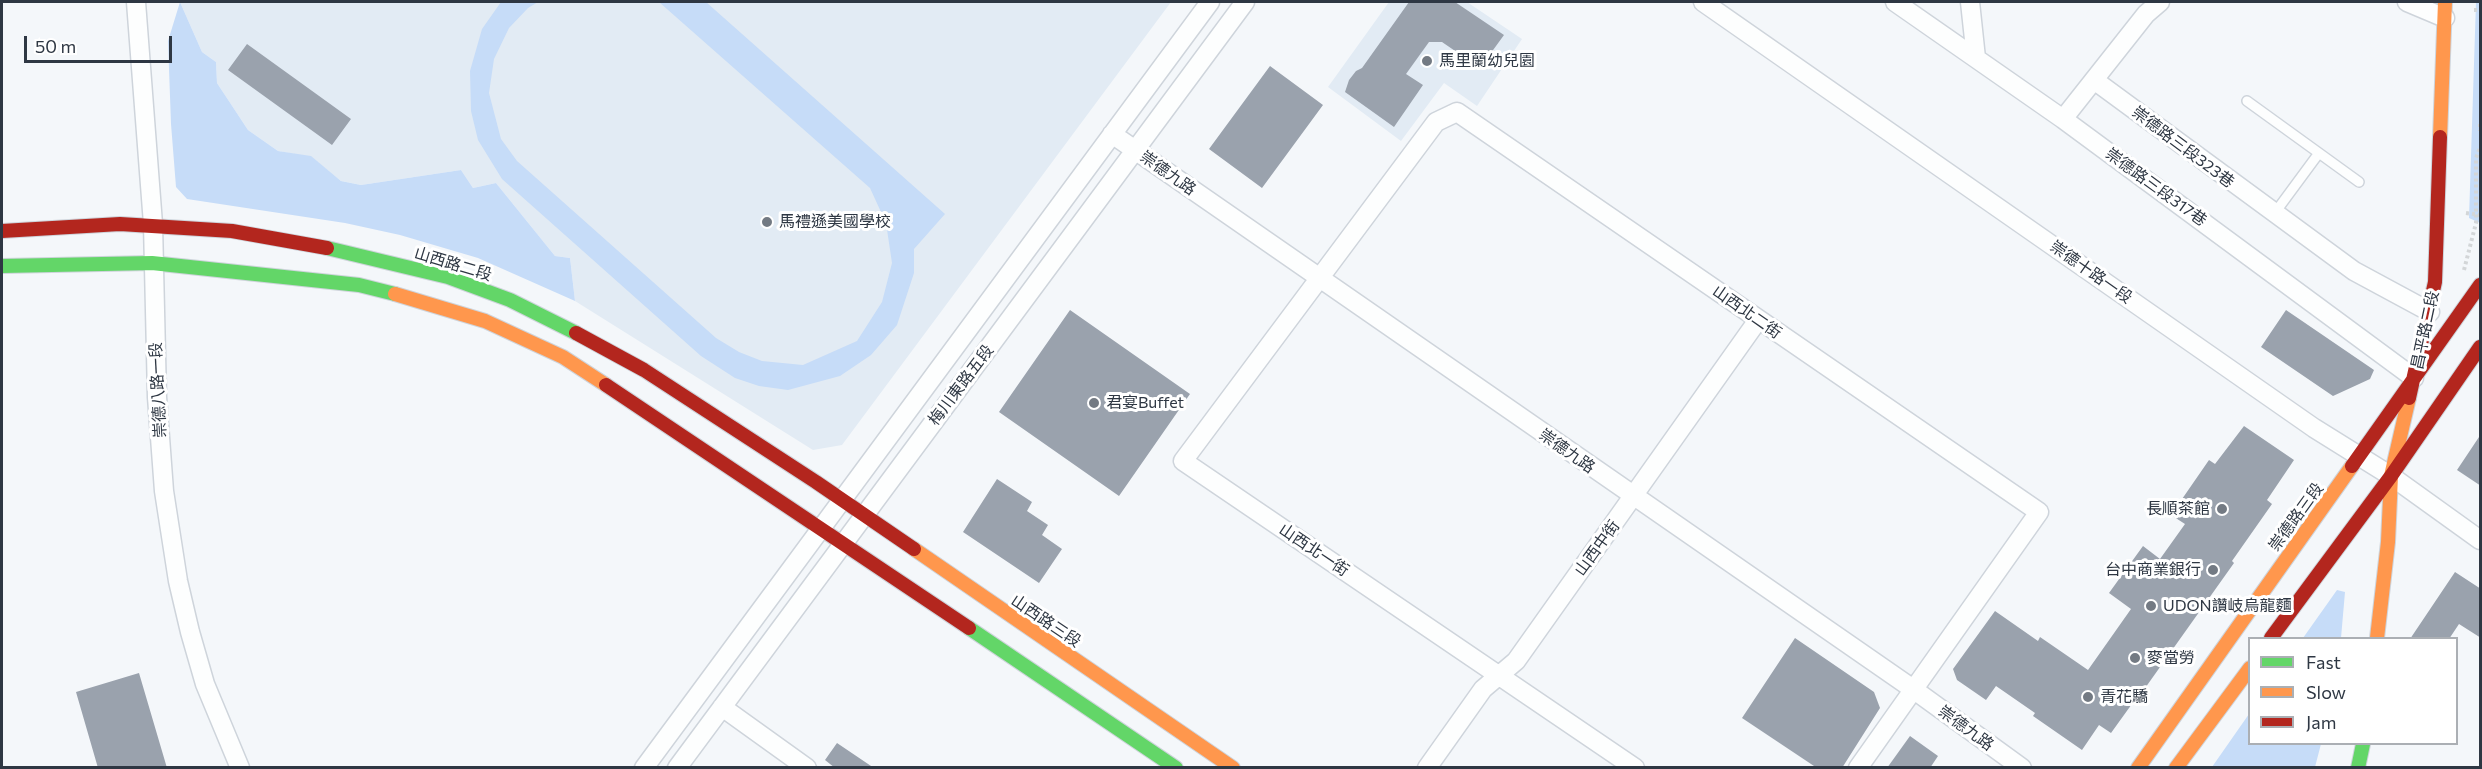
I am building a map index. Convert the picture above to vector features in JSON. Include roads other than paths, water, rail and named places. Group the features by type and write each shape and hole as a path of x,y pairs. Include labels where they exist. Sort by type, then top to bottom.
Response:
{"street":[{"name":"崇德八路一段","path":"136,2 153,224 152,263 164,491 178,581 205,684 240,768"},
{"name":"梅川東路五段","path":"644,768 1210,2"},
{"name":"梅川東路五段","path":"677,768 1245,2"},
{"name":"崇德十路一段","path":"1703,2 2304,421 2391,476 2481,540"},
{"name":"崇德路三段317巷","path":"1895,2 2063,118 2414,378"},
{"path":"1970,2 1976,58"},
{"name":"昌平路二段","path":"2377,637 2388,542 2391,476 2435,282 2445,10 2407,2"},
{"path":"2063,118 2094,80 2146,6"},
{"name":"崇德路三段323巷","path":"2094,80 2354,272 2430,312"},
{"name":"山西北二街","path":"1319,278 1436,122 1456,112 2039,512 1913,690"},
{"name":"崇德九路","path":"1112,134 2022,768"},
{"name":"山西路二段","path":"2,231 153,224 232,231 302,242 448,276 549,318 644,370 842,500"},
{"path":"2,266 152,263 359,285 428,302 485,321 563,357 822,527 1176,768"},
{"name":"山西北一街","path":"1319,278 1183,461 1635,768"},
{"name":"崇德路三段","path":"2138,768 2481,285"},
{"name":"山西中街","path":"1427,768 1483,689 1497,674 1516,661 1758,320"},
{"path":"2272,637 2391,476 2481,347"},
{"name":"山西路三段","path":"842,500 1233,768"},
{"path":"2176,768 2248,671"},
{"path":"1858,768 1913,690"},
{"path":"722,707 807,768"},
{"path":"2358,768 2363,745"}],"lane":[{"path":"2247,100 2359,182"},
{"path":"2273,214 2319,153"}],"place":[{"name":"馬里蘭幼兒園","path":"1427,61"},
{"name":"馬禮遜美國學校","path":"767,222"},
{"name":"君宴Buffet","path":"1094,403"},
{"name":"長順茶館","path":"2222,509"},
{"name":"台中商業銀行","path":"2213,570"},
{"name":"UDON讚岐烏龍麵","path":"2151,606"},
{"name":"麥當勞","path":"2135,658"},
{"name":"青花驕","path":"2088,697"}]}
